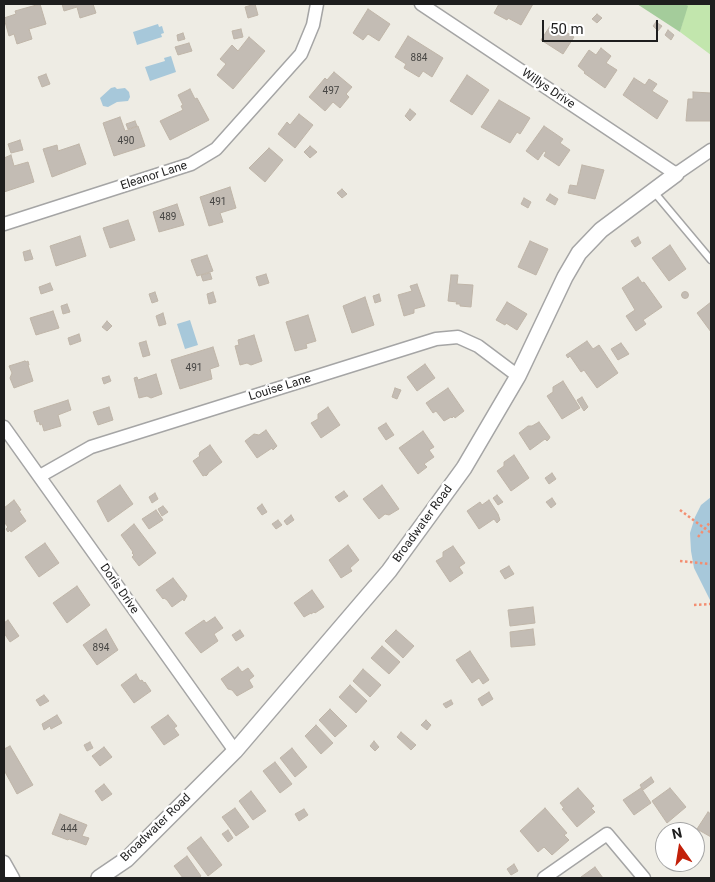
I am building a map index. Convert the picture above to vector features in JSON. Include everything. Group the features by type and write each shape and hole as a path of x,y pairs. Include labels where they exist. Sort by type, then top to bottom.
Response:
{"street":[{"name":"Eleanor Lane","path":"4,224 191,164 216,149 301,54 313,25 317,4"},
{"name":"Willys Drive","path":"421,4 676,174"},
{"name":"Broadwater Road","path":"100,878 127,859 235,751 389,571 464,468 518,376 579,253 601,230 711,150"},
{"name":"Louise Lane","path":"40,476 91,448 436,339 458,337 478,346 518,376"},
{"name":"Doris Drive","path":"4,427 235,751"},
{"path":"544,878 607,834 644,878"},
{"path":"4,862 13,878"}],"lane":[{"path":"653,191 711,260"}],"path":[{"path":"680,510 711,533"},
{"path":"698,537 711,521"},
{"path":"680,561 711,564"},
{"path":"694,605 711,604"}],"green space":[{"path":"637,4 685,4 688,6 680,32"},
{"path":"685,4 711,4 711,55 680,32 687,6"}],"water":[{"path":"158,24 159,27 162,26 164,33 161,34 162,37 137,45 133,32"},
{"path":"171,56 176,72 150,81 145,67 165,61 164,58"},
{"path":"115,87 117,89 125,88 129,92 130,97 128,101 117,102 108,107 103,106 100,98 111,88"},
{"path":"190,320 198,345 185,349 177,324"},
{"path":"711,497 711,602 694,568 690,533 701,505"}],"building":[{"path":"40,4 46,24 29,29 32,39 17,44 14,34 9,36 4,18 16,14 15,11"},
{"path":"62,4 93,4 96,13 80,18 77,7 64,11"},
{"path":"255,4 258,15 248,18 245,7"},
{"path":"499,4 533,4 521,25 494,13"},
{"path":"368,9 390,24 379,41 368,34 363,40 353,33"},
{"path":"597,14 602,18 597,23 592,19"},
{"path":"656,22 662,26 658,31 653,26"},
{"path":"552,23 574,37 563,54 541,40"},
{"path":"241,29 243,37 234,39 232,31"},
{"path":"668,30 674,35 671,40 665,35"},
{"path":"183,33 185,39 178,41 177,35"},
{"path":"408,36 443,58 432,77 423,71 419,77 404,68 406,64 395,57"},
{"path":"249,37 265,51 233,89 217,75 226,64 220,59 232,45 238,51"},
{"path":"189,43 192,51 178,55 175,47"},
{"path":"601,48 611,56 606,63 617,70 605,88 584,73 578,66 589,50 596,55"},
{"path":"334,72 352,87 346,94 349,97 340,108 333,102 325,111 309,97 325,78 327,80"},
{"path":"46,74 50,84 42,87 38,77"},
{"path":"467,75 489,90 472,115 450,101"},
{"path":"634,78 645,85 649,79 657,84 652,91 668,101 657,119 623,95"},
{"path":"190,89 209,120 170,140 160,121 183,110 181,106 183,105 178,95"},
{"path":"693,92 711,93 711,121 686,121 688,99 693,99"},
{"path":"499,100 530,118 520,134 517,132 510,143 481,127"},
{"path":"410,109 416,114 410,121 405,116"},
{"path":"299,114 313,125 295,148 278,134 287,122 290,125"},
{"path":"120,117 125,131 138,126 145,146 114,156 103,123"},
{"path":"135,121 137,126 128,129 126,124"},
{"path":"544,126 563,139 560,143 570,150 559,166 544,156 546,152 544,151 538,160 526,151"},
{"path":"20,140 23,150 11,153 8,144"},
{"path":"79,144 86,164 52,177 43,149 57,145 58,151"},
{"path":"310,146 317,152 310,158 304,152"},
{"path":"269,148 283,160 265,182 249,168"},
{"path":"11,155 14,166 28,162 34,182 4,192 4,158"},
{"path":"582,165 604,170 595,199 568,193 570,185 577,186"},
{"path":"230,187 236,208 220,213 223,222 209,226 200,197"},
{"path":"342,189 347,194 342,198 337,193"},
{"path":"550,194 558,199 555,205 546,200"},
{"path":"524,198 531,202 528,208 521,204"},
{"path":"177,204 184,225 159,232 153,212"},
{"path":"128,220 135,240 110,248 103,228"},
{"path":"80,236 86,256 56,266 50,246"},
{"path":"638,237 641,243 635,247 631,241"},
{"path":"530,241 548,249 536,275 518,267"},
{"path":"670,245 686,269 669,281 652,258"},
{"path":"30,250 33,259 25,261 23,252"},
{"path":"207,255 213,271 197,276 191,260"},
{"path":"210,273 212,279 203,281 201,275"},
{"path":"266,274 269,283 259,286 256,277"},
{"path":"451,275 458,275 457,284 473,285 471,307 460,306 460,304 456,304 457,302 448,301"},
{"path":"638,277 642,283 644,282 662,307 643,320 646,324 636,331 626,316 635,310 622,288"},
{"path":"50,283 53,290 41,294 39,287"},
{"path":"417,284 425,306 414,309 414,313 404,316 398,295 412,291 410,286"},
{"path":"685,291 689,295 685,299 681,295"},
{"path":"155,292 158,301 152,303 149,294"},
{"path":"213,292 216,302 209,304 207,294"},
{"path":"379,294 381,301 375,303 373,296"},
{"path":"365,297 374,325 352,333 343,306"},
{"path":"507,302 527,314 517,330 506,323 505,325 496,320"},
{"path":"711,302 711,332 697,313"},
{"path":"67,304 70,312 63,314 61,306"},
{"path":"53,311 59,328 36,335 30,318"},
{"path":"163,313 166,324 159,326 156,316"},
{"path":"308,315 316,341 306,344 307,348 295,351 286,322"},
{"path":"107,321 112,326 107,331 102,327"},
{"path":"79,334 81,341 70,345 68,338"},
{"path":"254,335 262,361 251,365 247,363 240,365 235,346 239,345 238,340"},
{"path":"146,341 150,355 143,357 139,343"},
{"path":"587,341 593,349 599,345 618,373 597,388 584,370 581,372 570,356 568,358 566,355"},
{"path":"621,343 629,354 618,360 611,349"},
{"path":"213,347 219,366 210,369 212,379 180,389 171,360"},
{"path":"28,361 33,381 14,388 10,378 12,373 9,366"},
{"path":"425,364 435,378 417,391 407,377"},
{"path":"156,374 162,394 151,398 147,396 139,398 134,378 137,377 138,380"},
{"path":"109,376 111,381 104,384 102,378"},
{"path":"563,381 580,408 562,419 547,396 553,392 553,387"},
{"path":"395,388 401,390 397,399 392,397"},
{"path":"448,388 464,411 455,418 454,416 444,421 436,411 433,413 426,403"},
{"path":"582,397 588,407 584,411 577,400"},
{"path":"68,400 71,410 58,415 61,426 44,431 42,424 40,425 39,421 37,422 34,411"},
{"path":"109,407 113,420 98,425 93,412"},
{"path":"328,407 340,425 321,438 311,423 318,419 318,414"},
{"path":"539,422 550,437 547,441 545,439 530,450 519,433 528,426"},
{"path":"386,423 394,435 386,440 378,428"},
{"path":"266,430 277,446 257,458 245,441 254,434 259,435"},
{"path":"423,431 434,447 429,450 434,457 424,464 427,467 418,474 399,448"},
{"path":"210,445 222,462 206,476 203,476 193,461 200,456 200,452"},
{"path":"514,455 529,478 511,491 497,471 504,466 504,462"},
{"path":"552,473 556,479 549,484 545,478"},
{"path":"120,485 133,504 108,522 97,501"},
{"path":"382,485 399,509 389,515 385,514 379,519 363,499"},
{"path":"344,491 348,496 339,502 335,497"},
{"path":"155,493 158,499 152,503 149,497"},
{"path":"497,495 503,502 498,505 493,498"},
{"path":"552,498 556,504 551,508 546,502"},
{"path":"14,500 26,521 11,532 10,530 8,532 6,529 8,527 4,522 4,508"},
{"path":"489,500 500,520 497,523 494,519 479,529 467,511 480,502 482,505"},
{"path":"262,504 267,512 262,515 257,508"},
{"path":"163,506 168,512 162,516 158,509"},
{"path":"156,510 163,520 149,529 142,519"},
{"path":"291,515 294,520 287,525 284,521"},
{"path":"278,520 282,525 276,529 272,524"},
{"path":"134,524 156,553 139,566 132,557 134,555 133,552 121,535"},
{"path":"45,543 59,563 39,577 25,557"},
{"path":"348,545 359,560 350,568 352,571 341,578 329,560"},
{"path":"453,546 465,563 459,567 463,573 450,582 436,561 443,557 443,552"},
{"path":"509,566 514,574 505,579 500,571"},
{"path":"173,578 187,596 184,601 183,599 172,607 156,590"},
{"path":"77,586 90,605 67,623 53,603"},
{"path":"312,590 324,607 304,617 294,603"},
{"path":"533,607 535,623 510,626 508,610"},
{"path":"215,617 223,628 214,634 218,641 201,653 185,633 204,620 206,623"},
{"path":"8,620 19,636 10,642 4,633 4,623"},
{"path":"106,629 118,650 97,665 83,645"},
{"path":"533,629 535,645 511,647 510,632"},
{"path":"240,630 244,636 236,641 232,635"},
{"path":"396,630 414,646 403,658 385,641"},
{"path":"382,646 400,662 389,674 371,658"},
{"path":"470,651 489,680 483,684 479,678 472,683 456,660"},
{"path":"238,667 242,672 248,668 254,676 249,680 253,687 237,696 232,690 228,689 221,679"},
{"path":"363,669 381,685 370,697 353,681"},
{"path":"136,674 140,681 145,682 151,691 134,703 121,685"},
{"path":"350,685 367,701 356,713 339,697"},
{"path":"489,692 493,699 482,706 478,699"},
{"path":"44,695 49,701 40,706 36,700"},
{"path":"451,700 453,704 446,708 443,704"},
{"path":"330,709 347,726 335,737 319,720"},
{"path":"57,715 62,723 51,729 50,726 44,730 42,724"},
{"path":"168,715 177,726 174,728 179,735 164,745 151,727"},
{"path":"426,720 431,725 427,730 421,725"},
{"path":"316,725 333,743 321,754 305,736"},
{"path":"401,732 416,745 411,750 397,737"},
{"path":"374,741 379,747 375,751 370,746"},
{"path":"90,742 93,748 87,751 84,745"},
{"path":"10,746 33,785 17,794 4,770 4,749"},
{"path":"104,747 112,757 100,766 92,756"},
{"path":"292,748 307,767 295,777 280,758"},
{"path":"275,762 292,784 280,793 263,771"},
{"path":"651,777 654,782 643,790 640,785"},
{"path":"104,784 112,794 102,801 95,791"},
{"path":"578,788 594,806 591,808 595,812 577,827 562,809 564,808 560,803"},
{"path":"641,788 651,803 634,815 623,800"},
{"path":"670,788 686,807 666,822 652,801"},
{"path":"251,791 266,811 253,820 239,801"},
{"path":"235,808 249,827 236,836 222,817"},
{"path":"545,808 567,833 564,835 569,840 552,855 544,847 538,852 520,831"},
{"path":"304,809 308,815 299,821 295,814"},
{"path":"708,812 711,814 711,837 705,834 705,822 702,822"},
{"path":"60,814 87,825 82,836 89,838 86,845 52,834"},
{"path":"228,830 233,838 228,842 222,834"},
{"path":"201,837 222,865 208,876 187,848"},
{"path":"187,856 201,876 198,878 183,878 174,866"},
{"path":"514,864 518,871 511,875 507,869"},
{"path":"595,867 603,878 580,878 581,877"}]}
